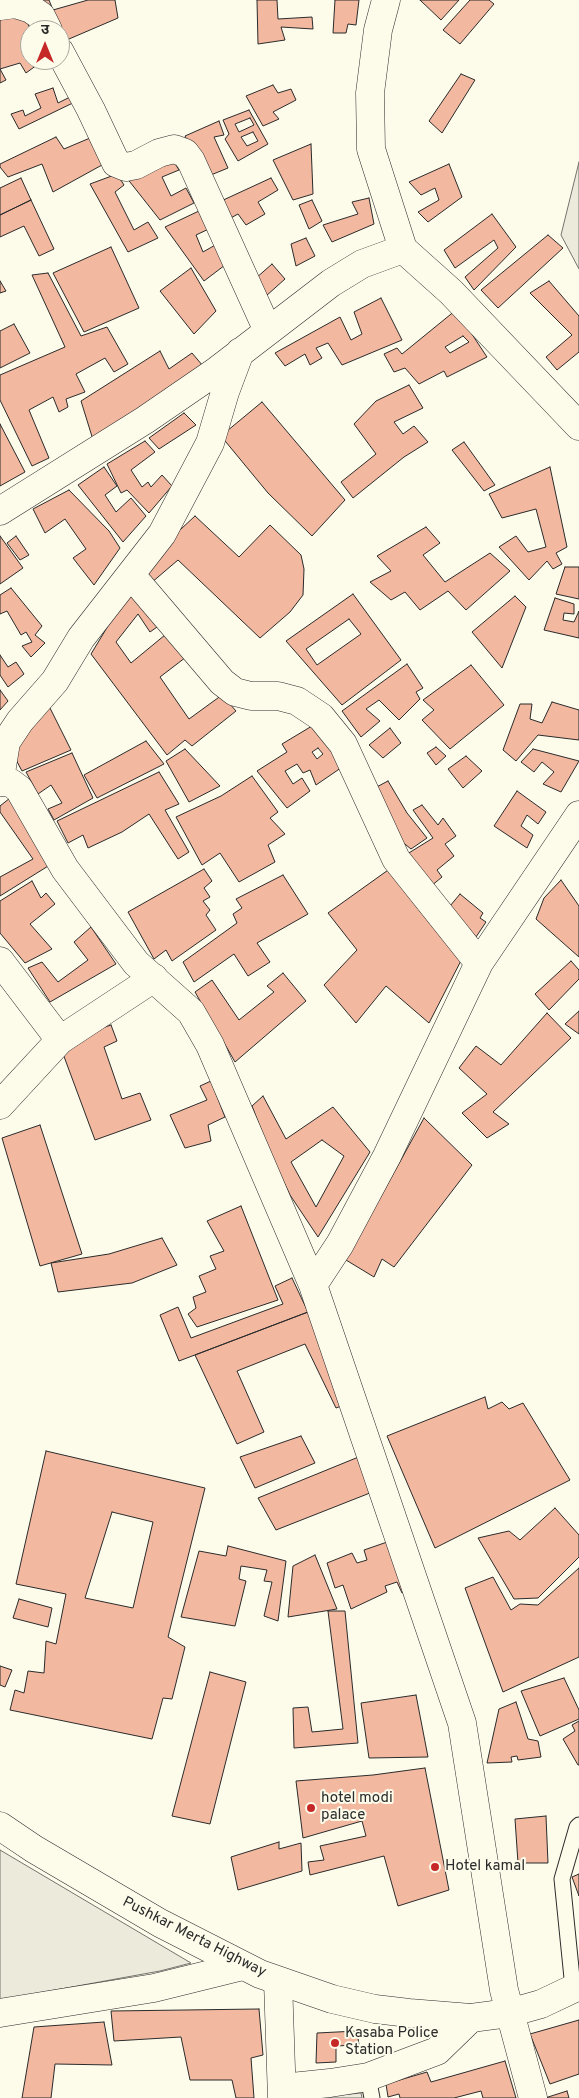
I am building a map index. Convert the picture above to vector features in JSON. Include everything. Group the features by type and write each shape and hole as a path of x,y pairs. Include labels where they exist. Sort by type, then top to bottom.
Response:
{"main road":[{"path":"386,0 378,30 370,93 371,149 403,249 451,292 579,426"},
{"path":"0,6 15,4 31,9 41,16 43,20"},
{"path":"70,70 116,163 126,167 136,165 159,153 174,149 184,153 191,162 268,332"},
{"path":"0,511 145,420 268,332 331,283 362,264 403,249"},
{"path":"240,352 210,443 162,534 81,638 55,681 20,721 6,742 0,781 11,783 19,789 65,869 136,963 191,1012 210,1045 313,1285 462,1722 504,1990 533,2098"},
{"path":"131,575 222,682 235,692 251,696 278,696 297,702 321,717 343,744 396,860 479,963"},
{"path":"313,1285 340,1244 386,1156 479,963 579,814"},
{"path":"0,960 60,1040"},
{"path":"0,1105 60,1040 154,978"},
{"name":"Pushkar Merta Highway","path":"0,1826 34,1850 160,1923 260,1974 332,1999 375,2009 409,2014 471,2018 509,2013 541,2004 576,1987"},
{"path":"0,2013 154,1988 243,1966"},
{"path":"278,1981 282,2093 330,2083 370,2087 438,2050 471,2018"}],"lane":[{"path":"576,1987 562,1879 579,1825"}],"shaded area":[{"path":"579,162 579,269 561,235"},
{"path":"0,1850 191,1963 160,1971 0,2000"},
{"path":"361,2093 362,2098 329,2098 329,2096"}],"building":[{"path":"40,0 49,0 53,10 88,0 115,0 118,18 70,39 70,20 53,20"},
{"path":"257,0 277,0 278,19 312,17 313,29 281,27 285,40 258,44"},
{"path":"335,0 359,0 356,25 348,24 346,33 333,33"},
{"path":"420,0 459,0 441,20"},
{"path":"470,0 489,0 494,4 460,44 443,30"},
{"path":"24,10 27,20 20,20 20,63 0,69 0,11"},
{"path":"0,69 6,80 0,83"},
{"path":"461,74 475,80 442,133 429,121"},
{"path":"273,85 278,93 291,89 296,100 273,112 279,119 263,126 246,96"},
{"path":"53,88 58,103 76,94 79,100 19,129 11,114 23,110 25,116 41,108 35,94"},
{"path":"249,110 268,144 238,161 225,139 229,134 223,120"},
{"path":"250,118 254,125 239,132 235,124"},
{"path":"219,121 224,135 214,137 228,168 206,177 185,136"},
{"path":"253,132 258,141 247,146 241,137"},
{"path":"56,137 64,149 90,138 102,165 53,192 42,164 8,177 0,167 0,164"},
{"path":"311,144 313,194 293,200 273,160"},
{"path":"169,154 179,170 162,177 171,196 186,188 194,203 160,220 126,177"},
{"path":"449,164 462,197 428,222 418,212 439,200 435,188 421,195 409,182"},
{"path":"117,174 124,185 115,192 134,230 148,222 158,238 128,252 90,184"},
{"path":"21,178 31,200 0,215 0,188"},
{"path":"271,178 278,190 258,202 265,214 246,225 238,214 227,220 219,202"},
{"path":"369,198 374,224 332,242 323,225 358,214 352,202"},
{"path":"31,200 54,249 39,256 24,226 0,237 0,215"},
{"path":"312,200 322,221 309,229 299,205"},
{"path":"199,211 213,227 196,235 203,252 217,244 229,262 204,281 165,227"},
{"path":"492,214 516,247 474,290 465,277 498,248 494,240 455,268 444,250"},
{"path":"548,235 563,248 498,308 481,290"},
{"path":"306,238 315,256 296,266 291,244"},
{"path":"111,247 139,308 84,332 53,273"},
{"path":"272,264 285,279 266,296 255,279"},
{"path":"191,268 216,311 194,334 160,291"},
{"path":"48,273 81,336 107,327 128,364 114,372 105,358 76,374 85,392 66,399 68,407 59,412 53,397 29,410 49,458 32,466 0,400 0,375 65,347 32,275"},
{"path":"0,281 6,291 0,293"},
{"path":"549,281 579,316 579,352 557,370 546,357 572,335 530,293"},
{"path":"381,298 402,340 342,365 328,343 316,348 322,358 310,365 305,354 285,366 275,353 340,317 351,340 362,334 354,312"},
{"path":"456,310 487,357 447,377 444,371 419,384 405,368 394,372 384,354 397,348 402,354"},
{"path":"14,324 30,353 0,368 0,331"},
{"path":"463,336 469,342 450,353 445,347"},
{"path":"160,351 169,369 192,353 203,366 94,443 81,401"},
{"path":"409,385 423,408 394,422 403,434 414,426 428,442 404,457 353,498 341,482 376,454 354,424 376,401"},
{"path":"262,402 345,500 312,536 268,493 221,436"},
{"path":"184,413 196,425 159,449 149,438"},
{"path":"0,424 25,472 0,486"},
{"path":"145,441 155,452 131,470 142,487 148,482 151,487 162,475 172,486 149,513 127,490 121,493 107,464"},
{"path":"464,442 495,485 484,491 452,450"},
{"path":"104,467 117,486 105,495 116,512 131,498 146,516 123,542 78,485"},
{"path":"550,467 567,547 556,553 562,564 553,569 547,561 529,580 499,547 516,536 528,552 546,547 536,509 502,518 489,494"},
{"path":"69,490 109,531 120,548 94,585 73,558 86,549 65,519 45,533 33,509"},
{"path":"195,516 239,557 270,525 301,555 304,569 303,595 290,612 260,638 178,560 151,583 136,571"},
{"path":"426,527 440,543 423,555 445,582 490,553 510,571 466,610 448,591 420,610 405,592 391,600 370,582 391,571 377,556"},
{"path":"0,536 23,568 0,584"},
{"path":"16,536 29,555 20,560 7,543"},
{"path":"565,567 579,567 579,599 556,594"},
{"path":"134,583 164,622 150,632 138,614 116,642 131,663 171,630 190,654 160,677 189,719 222,695 236,711 192,746 185,740 167,755 91,654"},
{"path":"11,588 42,626 35,635 45,643 31,657 22,646 32,642 26,632 21,635 7,611 0,614 0,595"},
{"path":"353,594 401,660 342,705 286,641"},
{"path":"515,596 526,607 502,668 472,632"},
{"path":"555,598 574,604 574,614 564,613 563,620 574,622 579,611 579,638 544,630"},
{"path":"349,619 361,634 317,665 306,649"},
{"path":"0,655 8,667 16,662 24,674 8,687 0,675"},
{"path":"407,664 423,688 416,692 420,699 399,720 379,700 366,709 380,721 361,737 342,711"},
{"path":"471,665 504,705 450,749 422,720 434,710 423,700"},
{"path":"0,690 8,701 0,710"},
{"path":"552,702 579,710 579,740 538,735 516,761 503,750 520,704 532,704 530,719 542,723"},
{"path":"49,706 71,750 22,771 7,743"},
{"path":"322,720 351,761 316,785 310,770 303,773 297,764 285,771 293,784 302,778 310,791 287,808 257,771 287,752 282,744"},
{"path":"390,728 401,743 383,758 369,745"},
{"path":"146,741 164,764 97,798 84,775"},
{"path":"436,747 446,756 436,765 427,753"},
{"path":"318,748 323,754 317,759 312,752"},
{"path":"185,749 220,786 189,802 166,761"},
{"path":"533,749 579,761 561,792 543,784 554,772 542,762 534,772 521,762"},
{"path":"72,753 93,798 54,820 48,809 62,803 51,785 38,794 26,772"},
{"path":"466,756 482,771 463,788 448,769"},
{"path":"159,772 179,804 165,810 189,852 178,859 149,814 122,832 88,848 83,835 68,843 57,821"},
{"path":"252,776 278,812 270,818 285,834 268,845 275,862 239,882 220,853 202,865 176,817 221,796"},
{"path":"388,781 407,813 427,838 411,849 390,832 369,791"},
{"path":"517,791 546,812 538,824 527,815 521,826 533,835 527,848 494,826"},
{"path":"10,798 53,863 0,896 0,877 33,859 0,812 0,806"},
{"path":"422,805 438,825 443,818 456,836 445,844 454,856 437,870 442,877 430,887 404,856 433,838 413,810"},
{"path":"391,868 467,949 429,1023 386,986 356,1023 324,985 357,950 328,913"},
{"path":"204,869 212,881 204,888 210,897 203,901 210,910 206,915 216,930 172,961 166,950 154,959 128,912"},
{"path":"283,875 308,914 257,943 270,962 248,976 234,954 194,982 183,962 237,923 233,914 242,908 236,899"},
{"path":"561,880 579,906 579,957 536,919 544,898"},
{"path":"32,881 41,898 46,893 55,904 30,924 52,949 25,963 0,933 0,901"},
{"path":"460,894 483,913 480,918 486,922 476,937 450,906"},
{"path":"91,927 116,964 50,1002 28,968 42,962 58,982 88,960 74,942"},
{"path":"571,961 579,970 579,979 549,1010 535,994"},
{"path":"283,973 306,1001 235,1062 195,992 212,980 239,1020 274,992 267,986"},
{"path":"579,1011 579,1034 565,1024"},
{"path":"547,1013 571,1038 493,1112 509,1124 487,1138 462,1113 487,1094 459,1068 476,1046 501,1065"},
{"path":"111,1025 117,1041 104,1047 122,1099 140,1093 151,1120 95,1140 59,1043"},
{"path":"211,1081 225,1117 208,1125 211,1141 185,1148 170,1115 207,1100 200,1086"},
{"path":"263,1096 286,1139 333,1107 370,1152 318,1237 290,1195 271,1155 252,1106","holes":["322,1140 344,1156 316,1207 291,1162"]},
{"path":"424,1118 472,1165 394,1267 382,1259 374,1277 346,1260"},
{"path":"40,1125 82,1254 40,1266 2,1138"},
{"path":"241,1206 278,1300 197,1327 188,1314 196,1308 193,1297 206,1292 199,1276 216,1269 210,1256 224,1251 207,1221"},
{"path":"162,1238 177,1265 132,1283 58,1292 51,1263 109,1254"},
{"path":"292,1278 308,1312 179,1361 160,1315 178,1307 191,1338 283,1304 275,1286"},
{"path":"308,1312 352,1402 336,1408 305,1344 237,1371 264,1432 237,1444 195,1355"},
{"path":"485,1397 488,1409 502,1402 509,1409 523,1403 570,1480 435,1548 387,1436"},
{"path":"301,1436 315,1463 255,1488 240,1457"},
{"path":"46,1451 205,1488 168,1637 185,1647 172,1699 163,1698 152,1739 10,1710 15,1690 24,1693 28,1671 44,1673 46,1641 56,1644 66,1594 16,1584","holes":["112,1512 153,1522 133,1608 85,1598"]},
{"path":"361,1456 375,1491 276,1530 258,1498"},
{"path":"555,1508 579,1535 579,1557 538,1598 514,1599 478,1538 509,1531 520,1540"},
{"path":"393,1540 412,1589 402,1593 397,1582 385,1586 387,1592 351,1609 343,1585 335,1588 327,1563 352,1553 357,1563 367,1560 364,1550"},
{"path":"228,1546 286,1561 278,1621 264,1616 272,1582 264,1581 267,1570 241,1566 239,1579 246,1581 235,1626 181,1617 199,1551 226,1556"},
{"path":"315,1555 337,1609 288,1617 293,1566"},
{"path":"579,1568 579,1657 503,1692 465,1588 493,1577 511,1610 520,1604 538,1605"},
{"path":"19,1599 52,1608 48,1627 13,1618"},
{"path":"328,1611 345,1611 358,1743 294,1748 293,1708 308,1707 312,1732 343,1729"},
{"path":"0,1666 12,1670 5,1687 0,1685"},
{"path":"210,1672 246,1682 210,1824 172,1816"},
{"path":"564,1678 579,1710 579,1719 540,1736 521,1691"},
{"path":"416,1695 428,1757 369,1758 361,1703"},
{"path":"516,1702 528,1739 538,1741 541,1757 518,1760 517,1756 511,1757 512,1762 487,1763 499,1709"},
{"path":"579,1721 578,1765 563,1739 575,1731 572,1725"},
{"path":"425,1768 449,1890 398,1906 384,1856 310,1875 308,1862 324,1860 320,1846 366,1836 362,1821 303,1838 296,1781 373,1775"},
{"path":"546,1816 548,1863 518,1863 515,1819"},
{"path":"279,1842 279,1849 301,1843 302,1871 238,1890 231,1857"},
{"path":"579,1874 579,1896 572,1877"},
{"path":"259,2009 263,2055 251,2058 254,2098 236,2098 232,2080 190,2080 181,2037 114,2041 111,2011"},
{"path":"579,2020 579,2074 550,2084 530,2034"},
{"path":"104,2022 112,2065 55,2064 51,2098 22,2098 34,2027"},
{"path":"357,2031 360,2052 355,2052 355,2045 336,2046 336,2062 316,2063 317,2033"},
{"path":"505,2061 516,2098 483,2098 481,2091 454,2098 400,2098 399,2094 388,2097 386,2084 427,2072 431,2082"},
{"path":"567,2091 569,2098 545,2098"}],"place":[{"name":"hotel modi palace","path":"311,1808"},
{"name":"Hotel kamal","path":"435,1867"},
{"name":"Kasaba Police Station","path":"335,2043"}]}
